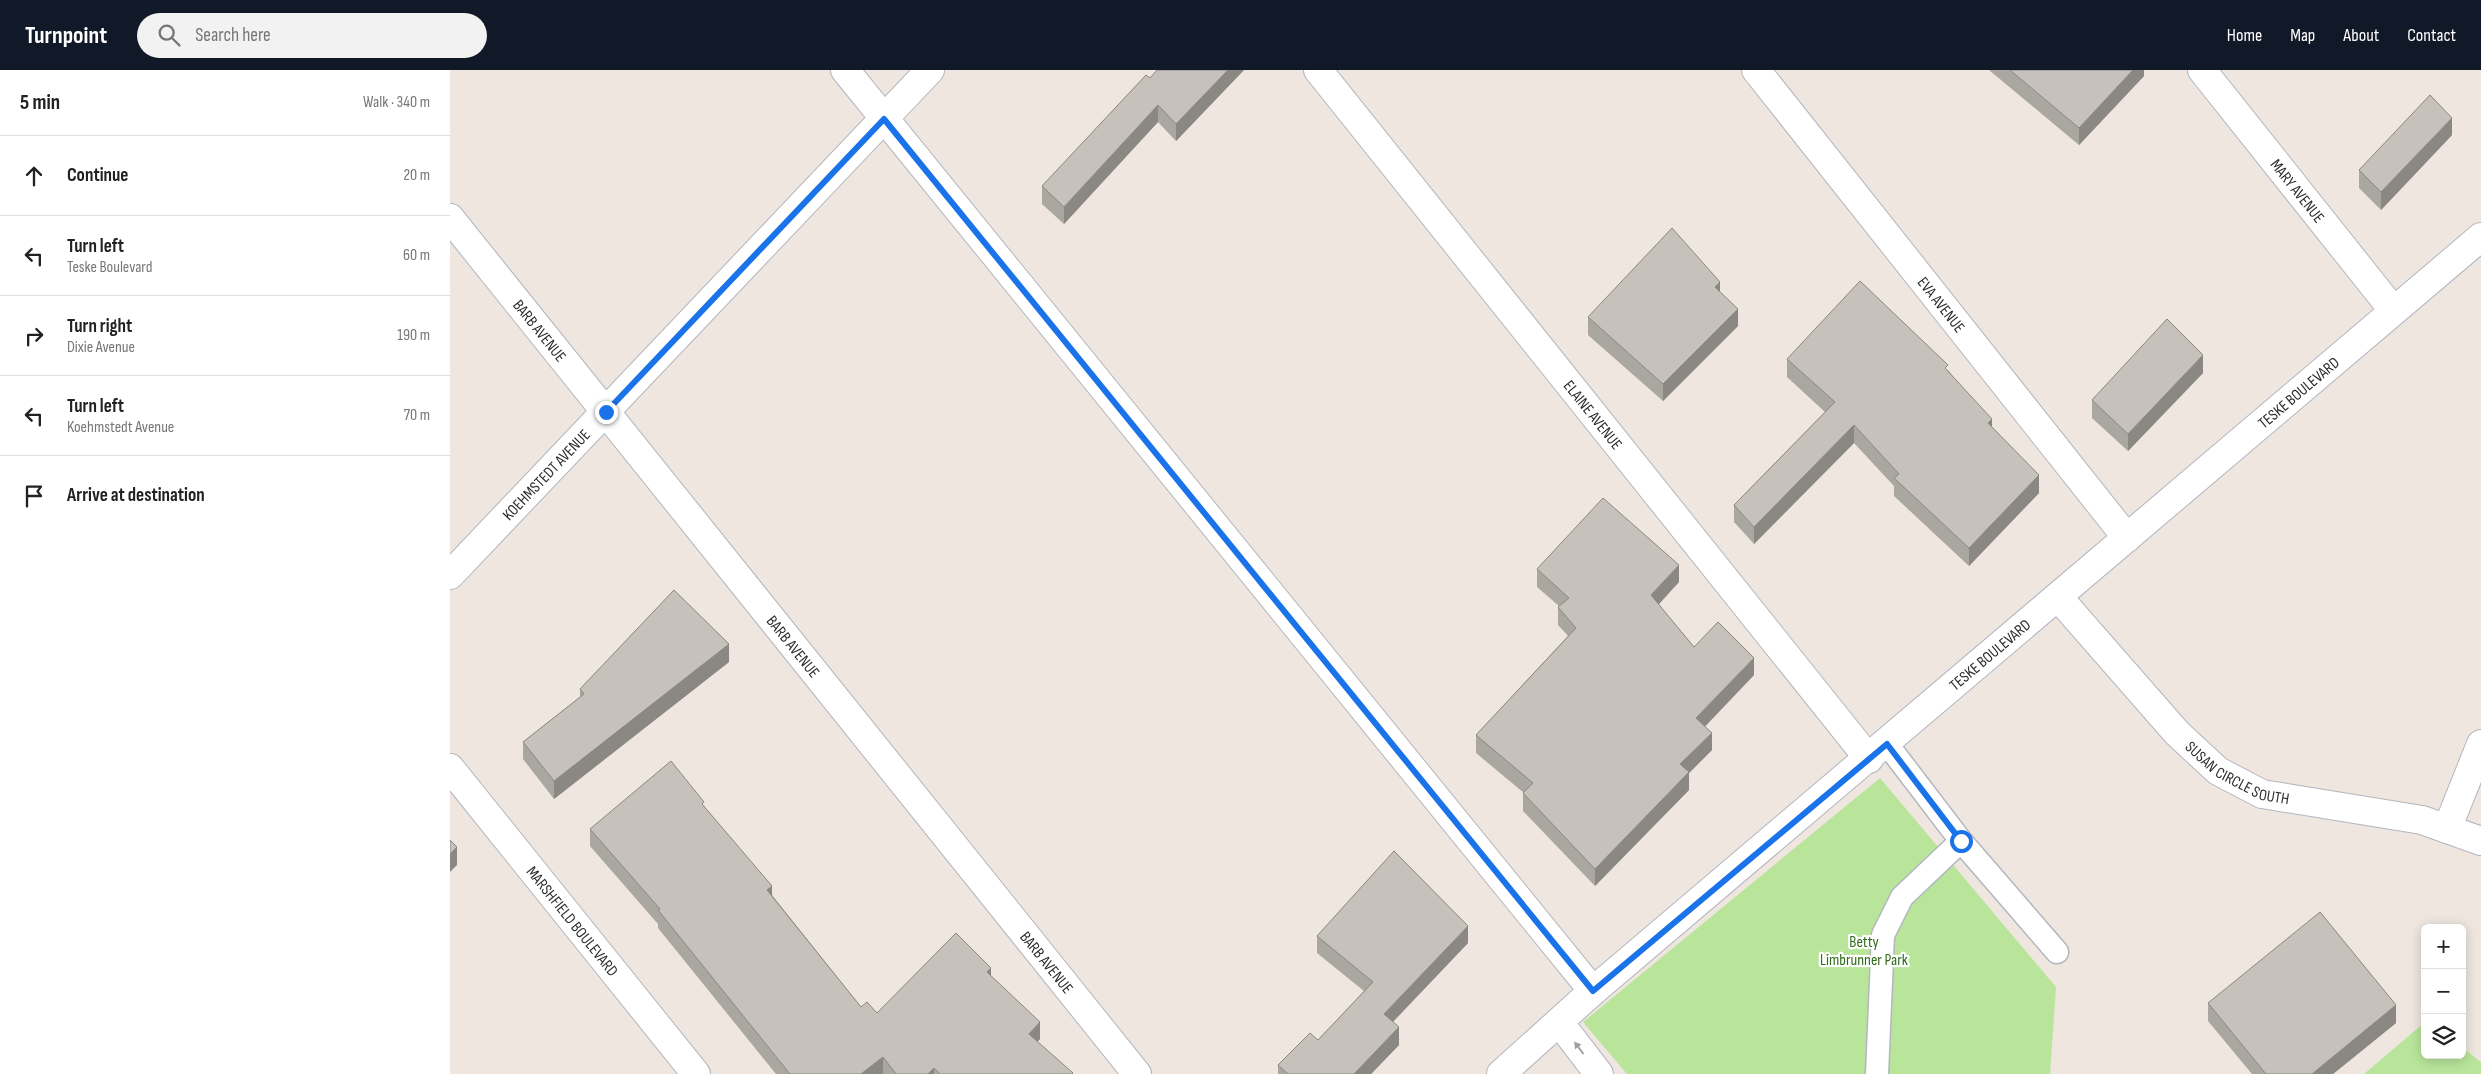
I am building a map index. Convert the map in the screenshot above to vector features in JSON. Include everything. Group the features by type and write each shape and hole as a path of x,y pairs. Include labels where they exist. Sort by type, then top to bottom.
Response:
{"street":[{"path":"846,70 1593,991"},
{"name":"KOEHMSTEDT AVENUE","path":"450,575 930,70"},
{"name":"ELAINE AVENUE","path":"1318,70 1878,751"},
{"name":"EVA AVENUE","path":"1756,70 2127,538"},
{"name":"MARY AVENUE","path":"2202,70 2393,310"},
{"name":"BARB AVENUE","path":"450,218 1137,1074"},
{"name":"TESKE BOULEVARD","path":"1501,1074 1593,991 1878,751 2393,310 2481,237"},
{"name":"SUSAN CIRCLE SOUTH","path":"2058,597 2177,733 2218,771 2262,794 2422,820 2481,841"},
{"path":"2447,829 2481,744"},
{"name":"MARSHFIELD BOULEVARD","path":"450,768 696,1074"},
{"path":"1559,1022 1599,1074"}],"lane":[{"path":"1878,751 1961,841 2057,952"},
{"path":"1876,1074 1883,935 1902,897 1961,841"}],"green space":[{"name":"Betty Limbrunner Park","path":"1880,778 2056,987 2050,1074 1627,1074 1583,1022"},
{"path":"2421,1025 2421,1059 2466,1059 2466,1050 2481,1062 2481,1074 2364,1074"}],"building":[{"path":"1157,70 1228,70 1176,124 1158,105 1064,207 1042,186 1146,75 1150,78"},
{"path":"2010,70 2133,70 2079,128"},
{"path":"2430,95 2452,118 2381,192 2359,170"},
{"path":"1672,228 1720,282 1715,287 1738,309 1663,384 1588,317"},
{"path":"1860,281 1948,365 1945,368 1992,419 1988,423 2039,475 1969,548 1894,478 1899,474 1854,425 1754,527 1734,505 1835,402 1787,359"},
{"path":"2167,319 2203,355 2128,434 2092,400"},
{"path":"1603,498 1679,565 1651,595 1694,647 1718,622 1754,658 1696,718 1712,733 1680,764 1689,772 1595,869 1523,793 1533,783 1476,735 1576,628 1558,607 1569,598 1537,569"},
{"path":"674,590 729,644 554,781 523,742 584,694 580,689"},
{"path":"671,761 704,802 702,804 772,886 767,890 861,1007 867,1002 877,1013 956,933 991,968 987,972 1040,1022 1029,1034 1073,1073 940,1074 934,1068 928,1074 896,1074 883,1057 861,1074 790,1074 658,910 660,909 590,829"},
{"path":"450,840 457,847 450,854"},
{"path":"1394,851 1468,926 1384,1014 1399,1027 1354,1074 1288,1074 1278,1065 1310,1033 1318,1040 1373,982 1317,936"},
{"path":"2320,912 2396,1005 2312,1074 2266,1074 2208,1003"}],"route":[{"path":"606,412 884,119 1593,991 1887,744 1961,841"}]}
